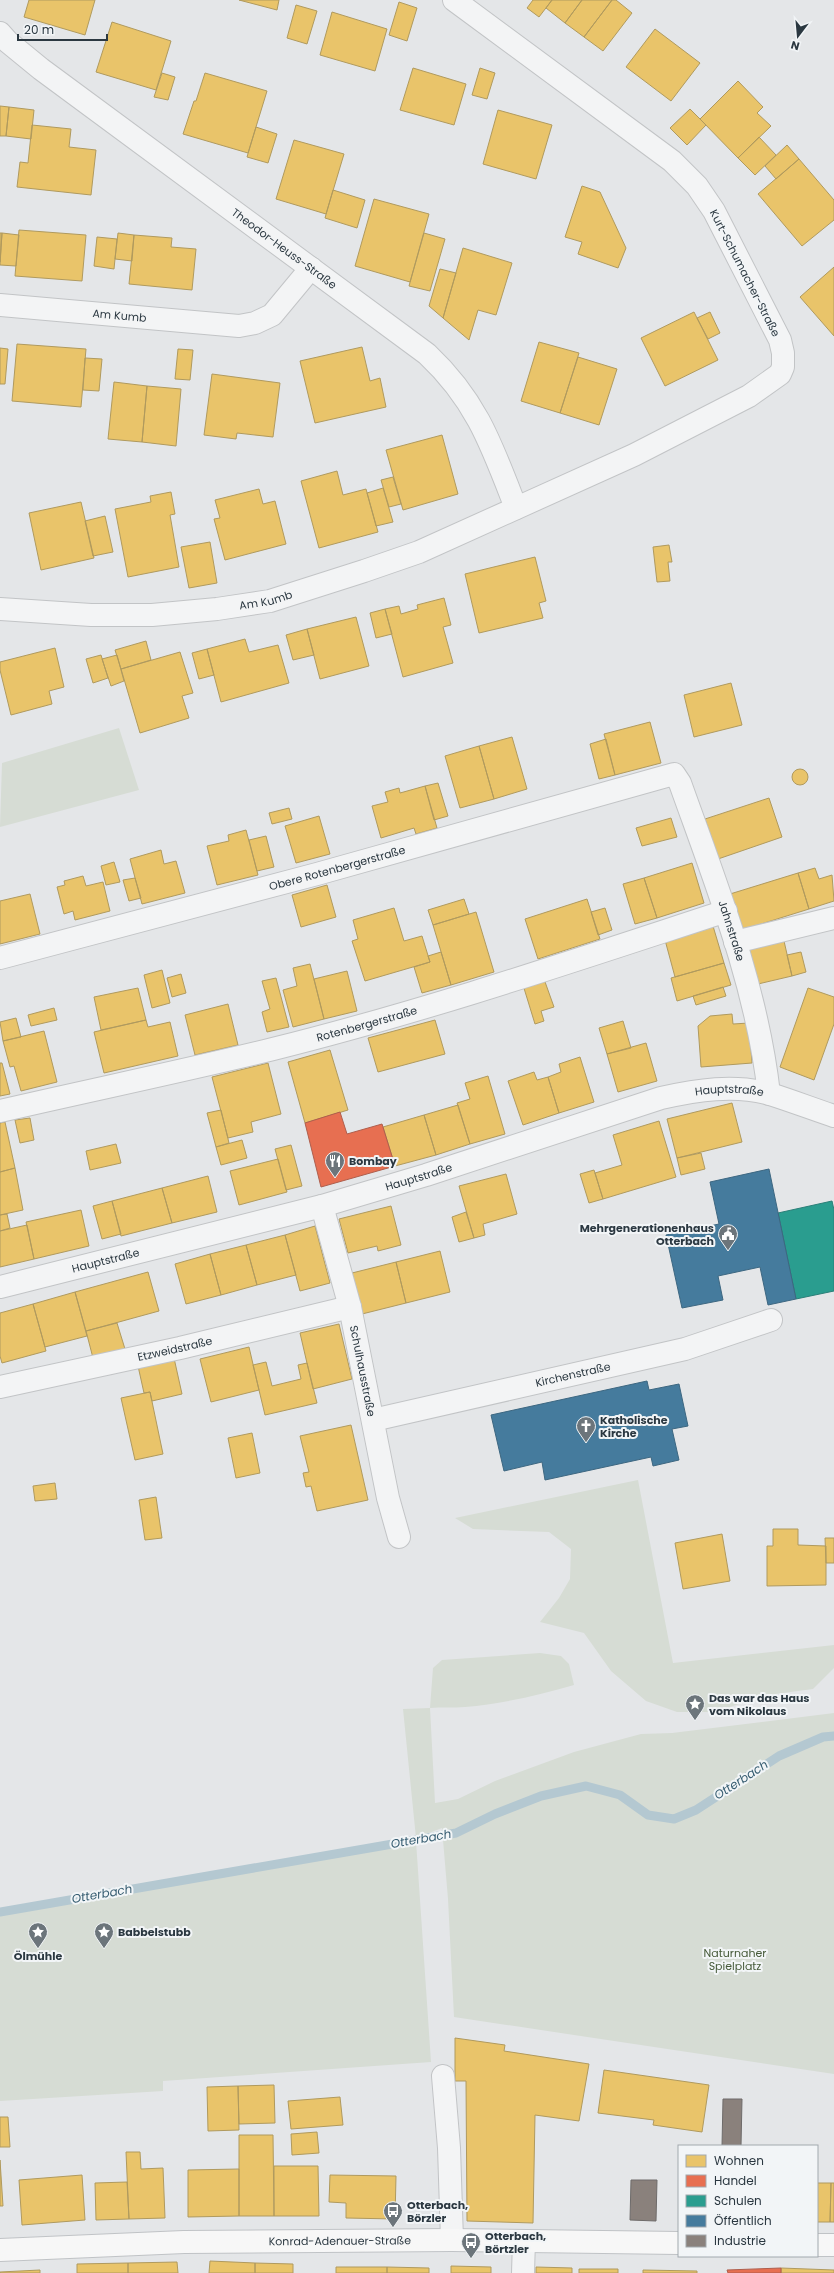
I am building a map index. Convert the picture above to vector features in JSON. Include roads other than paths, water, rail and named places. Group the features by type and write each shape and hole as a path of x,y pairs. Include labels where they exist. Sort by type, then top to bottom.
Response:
{"main road":[{"name":"Konrad-Adenauer-Straße","path":"0,2250 184,2242 452,2240 678,2243"},
{"path":"818,2244 834,2245"}],"street":[{"name":"Kurt-Schumacher-Straße","path":"454,0 672,161 697,186 714,211 780,340 783,353 780,374 749,396 634,455 516,508"},
{"name":"Theodor-Heuss-Straße","path":"0,33 8,42 41,69 427,354 458,385 474,410 492,445 516,508"},
{"name":"Am Kumb","path":"0,305 239,326 255,323 272,315 311,268"},
{"name":"Am Kumb","path":"0,609 91,615 152,615 218,609 270,601 315,588 419,552 516,508"},
{"name":"Jahnstraße","path":"674,774 680,783 726,911 763,1045 769,1094"},
{"name":"Obere Rotenbergerstraße","path":"0,958 317,874 674,774"},
{"name":"Rotenbergerstraße","path":"0,1111 274,1048 371,1022 499,985 726,911"},
{"path":"735,942 834,918"},
{"name":"Hauptstraße","path":"0,1286 322,1206 426,1175 661,1098 695,1090 743,1089 769,1094 834,1116"},
{"name":"Schulhausstraße","path":"322,1206 350,1307 388,1498 398,1537"},
{"name":"Etzweidstraße","path":"0,1387 180,1348 350,1307"},
{"name":"Kirchenstraße","path":"373,1420 685,1349 771,1320"},
{"path":"443,2076 449,2148 452,2240"},
{"path":"523,2273 524,2241"}],"waterway":[{"name":"Otterbach","path":"0,1912 456,1833 495,1814 541,1796 586,1786 620,1795 648,1815 674,1819 696,1810 779,1756 823,1737 834,1736"}],"place":[{"name":"Bombay","path":"335,1178"},
{"name":"Mehrgenerationenhaus Otterbach","path":"728,1251"},
{"name":"Katholische Kirche","path":"586,1443"},
{"name":"Das war das Haus vom Nikolaus","path":"695,1721"},
{"name":"Ölmühle","path":"38,1949"},
{"name":"Babbelstubb","path":"104,1949"},
{"name":"Otterbach, Börzler","path":"393,2228"},
{"name":"Otterbach, Börtzler","path":"471,2259"}],"park label":[{"name":"Naturnaher Spielplatz","path":"735,1959"}]}
